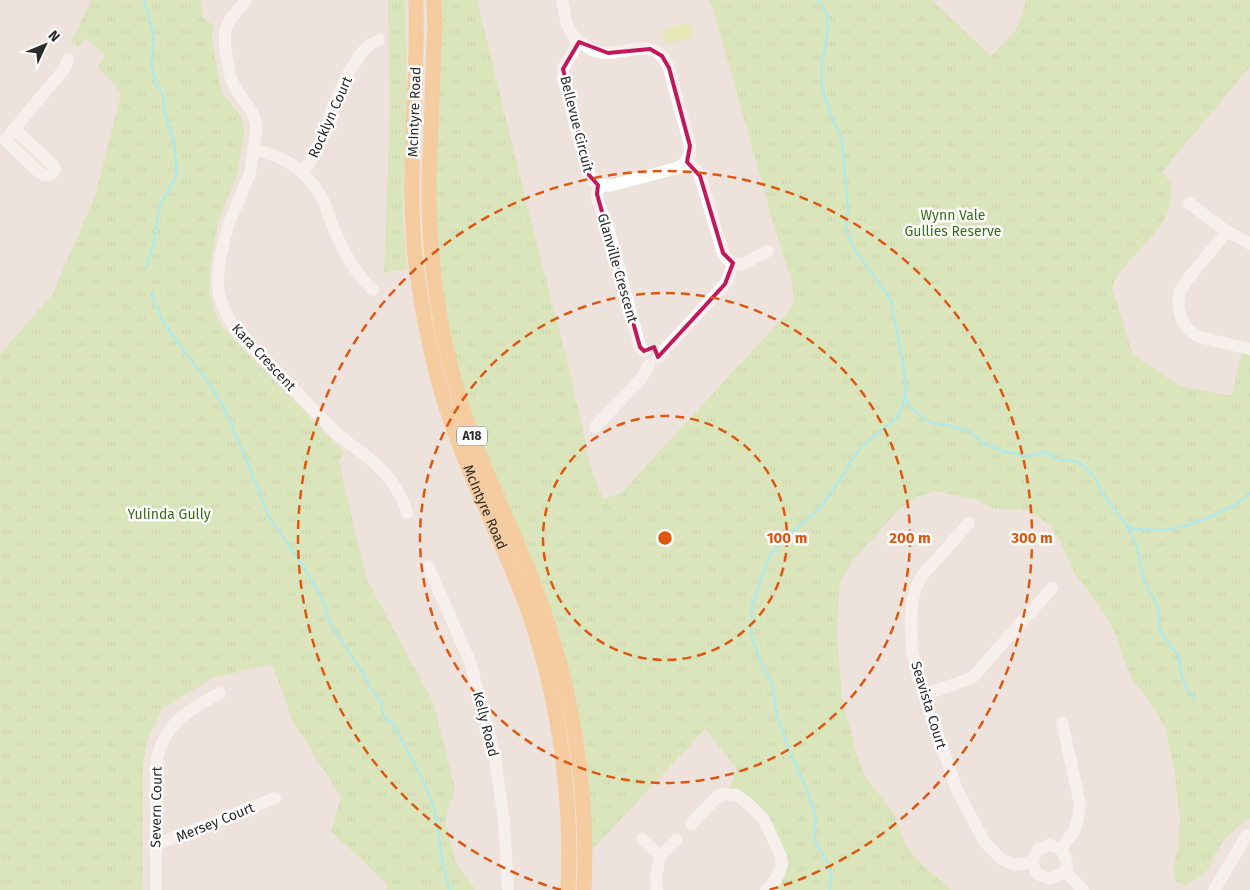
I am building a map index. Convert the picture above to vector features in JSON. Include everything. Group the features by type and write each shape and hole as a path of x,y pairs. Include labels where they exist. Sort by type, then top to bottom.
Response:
{"main road":[{"name":"McIntyre Road","path":"416,0 417,27 412,200 414,253 418,282 433,358 448,414 468,469 518,585 540,646 549,683 564,775 568,811 568,890"},
{"name":"McIntyre Road","path":"434,0 435,28 429,202 431,246 440,317 461,404 482,462 531,577 555,646 573,726 583,800 585,833 584,890"}],"street":[{"name":"Kara Crescent","path":"246,0 229,21 225,31 225,48 231,79 251,109 256,128 248,180 229,223 218,272 218,286 223,309 236,329 336,433 388,477 402,497 407,514"},
{"path":"562,0 570,30 579,42 587,48 597,52 608,53 643,48 658,52 662,56 669,68 690,146 690,155 686,161 697,170 700,176 723,253 732,263 741,265 768,250"},
{"name":"Rocklyn Court","path":"303,174 324,135 333,105 350,70 362,52 370,44 379,40"},
{"name":"Bellevue Circuit","path":"579,42 563,69 563,78 588,176 599,185 613,185 676,168 686,161"},
{"path":"14,129 53,165 55,169 52,174 45,176 40,173 2,143 65,68 68,59"},
{"path":"254,149 283,159 303,174 321,196 343,250 355,271 373,290"},
{"name":"Glanville Crescent","path":"599,185 596,194 597,199 608,228 640,347 644,351 641,356 643,362 654,361"},
{"path":"1189,203 1227,231 1250,244"},
{"path":"1227,231 1187,280 1180,291 1178,303 1182,320 1189,330 1199,337 1250,349"},
{"path":"596,426 641,379 654,361 725,284 732,263"},
{"name":"Seavista Court","path":"969,522 921,577 915,590 911,617 912,651 924,695 957,790 984,841 1001,859 1015,865 1032,862"},
{"name":"Kelly Road","path":"428,566 470,662 492,744 504,821 508,890"},
{"path":"924,695 972,678 1052,588"},
{"name":"Severn Court","path":"156,890 156,767 158,753 168,731 184,715 220,694"},
{"path":"1060,848 1075,830 1080,804 1062,722"},
{"path":"691,824 719,795 737,795 750,805 764,820 781,856 782,865 779,873 766,890"},
{"name":"Mersey Court","path":"155,845 275,798"},
{"path":"1214,890 1247,835"},
{"path":"642,838 660,856"},
{"path":"657,890 656,877 660,856 677,840"},
{"path":"1050,845 1060,848 1067,862 1065,871 1050,879 1037,874 1032,862 1038,850 1050,845"},
{"path":"1065,871 1083,890"}],"highlighted area":[{"path":"579,42 608,53 650,49 662,56 669,68 690,146 687,162 700,176 723,253 733,263 725,284 658,357 654,347 644,351 640,347 597,194 598,185 589,175 563,69"}],"green space":[{"name":"Yulinda Gully","path":"91,0 200,0 204,19 213,25 212,38 221,92 242,117 244,136 237,175 218,222 210,267 209,292 214,311 222,327 344,452 339,461 366,578 433,702 455,788 445,821 456,863 476,890 386,890 387,884 331,831 341,797 293,722 272,664 213,678 163,708 148,738 143,765 142,890 0,890 0,354 52,295 95,196 121,94 114,83 97,67 106,56 86,38 77,47 71,43"},
{"path":"388,0 405,0 407,100 403,215 407,269 384,273 390,107"},
{"name":"Wynn Vale Gullies Reserve","path":"434,0 477,0 570,372 589,463 603,499 620,494 790,310 794,299 791,279 709,0 932,0 991,56 1016,30 1026,0 1250,0 1250,67 1162,173 1168,179 1172,191 1166,216 1160,227 1117,275 1112,288 1132,352 1139,359 1178,385 1232,395 1243,348 1250,349 1250,818 1226,838 1206,872 1185,886 1175,881 1173,871 1179,842 1180,816 1175,772 1165,728 1146,696 1132,679 1107,617 1073,571 1061,543 1051,527 1027,511 992,508 975,499 934,491 918,497 898,510 852,562 841,581 837,634 842,696 855,749 863,772 896,817 905,843 916,859 951,890 766,890 782,865 764,820 727,794 737,769 705,729 585,858 564,682 482,463 435,287"},
{"path":"689,22 693,37 667,45 662,30"}],"waterway":[{"path":"144,0 153,32 151,65 157,86 163,94 164,111 174,141 177,172 172,185 160,205 154,242 146,268"},
{"path":"818,0 827,14 828,27 822,58 822,87 834,123 842,139 848,211 845,220 848,235 855,250 891,300 906,381 905,396 910,407 932,423 969,431 983,443 1006,452 1026,456 1046,452 1061,460 1077,461 1087,469 1096,479 1100,490 1126,525 1137,546 1144,581 1158,606 1159,625 1162,635 1178,655 1183,680 1194,700"},
{"path":"152,292 155,304 164,323 209,383 225,410 268,515 319,593 325,605 327,616 337,634 382,703 382,711 385,717 397,729 422,778 434,808 444,870 450,890"},
{"path":"830,890 831,875 827,862 815,841 816,819 808,792 790,752 777,716 772,684 759,658 751,634 752,605 769,557 782,541 819,509 855,455 868,441 898,417 905,396"},
{"path":"1127,525 1133,529 1167,530 1184,526 1200,521 1237,504 1250,493"}]}
